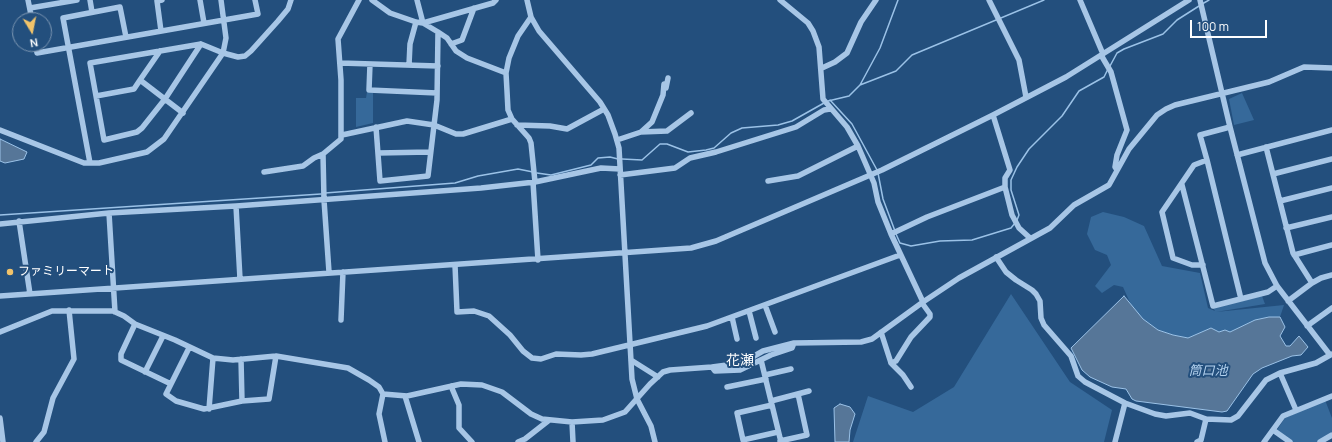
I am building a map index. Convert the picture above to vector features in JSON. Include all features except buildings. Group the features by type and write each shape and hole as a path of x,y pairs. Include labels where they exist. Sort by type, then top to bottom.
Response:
{"street":[{"path":"28,0 31,12"},
{"path":"30,8 77,0"},
{"path":"90,0 92,12"},
{"path":"162,0 157,1 162,31"},
{"path":"200,0 204,23"},
{"path":"0,130 72,159 90,163 147,152 164,139 223,53 226,38 221,0"},
{"path":"52,51 258,14 255,0"},
{"path":"201,44 164,99 142,128 137,132 104,140 90,63 201,44 223,53 238,57 245,56 288,9 291,0"},
{"path":"264,172 303,166 323,154 341,139 339,34 358,0"},
{"path":"372,0 390,13 423,23 438,32 447,38 456,51 467,58 506,73"},
{"path":"417,0 423,23"},
{"path":"527,0 530,17 539,31 584,81 604,109 617,140 633,387 637,399 651,426 655,442"},
{"path":"780,0 808,23 813,31 819,47 827,104 847,127 872,174 878,202 891,234 922,302 930,314 930,317 916,331 903,348 902,354 896,361 891,363"},
{"path":"822,68 835,62 847,53 861,22 876,0"},
{"path":"989,0 1019,60 1026,97"},
{"path":"1080,0 1111,72 1127,130 1116,155 1115,167 1117,170"},
{"path":"0,296 240,280 329,272 625,254 674,250 704,245 882,170 993,115 1066,77 1189,0"},
{"path":"423,23 494,1"},
{"path":"996,256 1006,272 1036,294 1040,300 1044,325 1071,356 1078,376 1085,382 1125,403 1166,416 1183,413 1206,419 1231,420 1238,416 1260,385 1266,380 1280,373 1316,363 1331,355 1277,286 1265,263 1230,127 1203,8 1200,1"},
{"path":"90,163 64,18 120,7 126,37"},
{"path":"451,44 462,40 474,8"},
{"path":"530,17 513,47 506,73 507,103 512,120 529,138 531,143 538,260"},
{"path":"409,65 410,44 416,22"},
{"path":"376,127 380,181 428,176 437,93 438,32"},
{"path":"96,96 134,89 160,51"},
{"path":"340,63 438,66"},
{"path":"370,64 369,90 437,93"},
{"path":"383,394 405,396 461,384 482,385 502,392 531,414 548,421 572,422 614,417 625,412 663,372 677,368 742,363 763,351 794,343 861,342 872,339 922,302 996,256 1050,228 1074,205 1109,185 1129,149 1157,115 1176,105 1223,95 1249,86 1269,82 1304,67 1332,68"},
{"path":"617,140 641,132 647,128 655,117 656,108 666,92 668,78"},
{"path":"140,80 183,113"},
{"path":"663,95 664,84"},
{"path":"0,224 109,213 236,206 534,182 601,168 620,172 675,168 690,158 716,152 796,127 824,110 827,104"},
{"path":"517,126 550,126 567,129 604,109"},
{"path":"641,132 667,132 691,113"},
{"path":"993,115 1010,170 1005,178 1005,187 1012,214 1019,228 1030,238"},
{"path":"342,135 407,121 434,125 456,134 512,120"},
{"path":"1230,127 1200,135 1241,299"},
{"path":"1237,155 1332,130"},
{"path":"768,181 798,176 858,146"},
{"path":"1266,147 1294,255 1312,283"},
{"path":"378,153 430,152"},
{"path":"323,154 324,198 329,272"},
{"path":"1273,174 1332,159"},
{"path":"1203,265 1192,265 1173,258 1162,212 1182,185 1194,165 1207,160"},
{"path":"1182,185 1213,306 1268,292 1277,286"},
{"path":"891,234 927,217 1005,187"},
{"path":"1280,201 1332,188"},
{"path":"236,206 240,280"},
{"path":"109,213 115,312"},
{"path":"1286,228 1332,217"},
{"path":"18,221 30,294"},
{"path":"1294,255 1332,245"},
{"path":"456,265 457,312 474,311 489,316 510,335 523,351 532,358 541,359 564,353 581,355 631,345 707,326 900,255"},
{"path":"341,320 343,272"},
{"path":"1288,301 1312,283 1332,275"},
{"path":"765,305 775,332"},
{"path":"1307,326 1332,308"},
{"path":"36,442 44,432 53,398 74,359 69,310"},
{"path":"0,332 47,312 69,310 115,312 124,316 135,324 175,340 189,348 213,358 241,359 276,356 348,368 379,387 383,394 379,407 385,442"},
{"path":"749,311 756,338"},
{"path":"732,317 737,339"},
{"path":"135,324 121,354 121,360 171,384"},
{"path":"881,332 891,363 903,375 911,387"},
{"path":"145,372 163,336"},
{"path":"712,366 715,371 740,370 792,348 794,343"},
{"path":"189,348 166,394 176,401 204,409 242,401 269,399 276,356"},
{"path":"209,409 213,358"},
{"path":"241,359 242,401"},
{"path":"631,360 658,377"},
{"path":"761,360 781,441 807,435 798,394"},
{"path":"728,387 791,369"},
{"path":"1280,373 1296,410"},
{"path":"451,386 459,405 459,428 472,442"},
{"path":"778,432 743,440 737,413 809,391"},
{"path":"405,396 419,442"},
{"path":"1264,442 1283,416 1332,396"},
{"path":"1115,442 1125,403"},
{"path":"0,418 4,442"},
{"path":"1200,441 1206,419"},
{"path":"518,442 525,439 548,421"},
{"path":"572,422 573,442"},
{"path":"1273,430 1290,442"},
{"path":"1320,442 1332,435"}],"shaded area":[{"path":"367,92 373,93 373,123 356,127 356,98 366,98"},
{"path":"1242,93 1254,120 1234,125 1229,99"},
{"path":"1103,212 1124,217 1144,226 1162,266 1200,273 1208,308 1215,311 1213,308 1262,296 1265,304 1216,312 1284,305 1280,317 1269,317 1255,320 1230,332 1219,332 1211,328 1188,338 1158,330 1143,319 1132,307 1123,287 1114,285 1102,293 1095,286 1111,265 1107,255 1095,250 1087,234 1091,217"},
{"path":"1011,294 1070,382 1112,410 1104,442 853,442 868,396 913,412 954,387"},
{"path":"1325,400 1332,418 1332,433 1317,442 1293,442 1277,430 1285,418"}],"water":[{"path":"0,139 27,152 24,159 5,163 0,161"},
{"name":"筒口池","path":"1124,296 1143,319 1158,330 1173,335 1188,338 1211,328 1219,332 1225,330 1230,332 1255,320 1269,317 1280,317 1285,327 1280,336 1286,346 1290,346 1299,336 1308,347 1301,355 1292,356 1262,368 1253,374 1227,411 1222,412 1136,401 1132,399 1126,389 1112,387 1090,377 1082,370 1071,348"},
{"path":"840,404 850,407 855,414 850,430 849,442 835,442 834,408"}],"waterway":[{"path":"828,101 849,96 860,85 880,48 898,0"},
{"path":"860,85 896,71 912,55 1044,0"},
{"path":"1202,4 1209,0"},
{"path":"1110,66 1117,53 1163,34 1177,20 1199,6"},
{"path":"1017,220 1019,215 1011,190 1011,180 1017,167 1029,149 1062,116 1079,91 1104,77 1108,69"},
{"path":"830,100 852,124 877,170"},
{"path":"622,159 642,160 660,144 667,144 688,152 714,148 731,133 742,128 778,125 792,121 824,103"},
{"path":"537,173 551,175 591,165 598,158 610,157 618,159"},
{"path":"325,193 455,183 478,176 518,169 533,172"},
{"path":"878,173 883,199 895,231"},
{"path":"0,215 321,194"},
{"path":"896,234 900,243 911,246 940,241 972,240 1011,228 1015,223"}],"place":[{"name":"ファミリーマート","path":"10,272"}],"district":[{"name":"花瀬","path":"740,361"}]}
